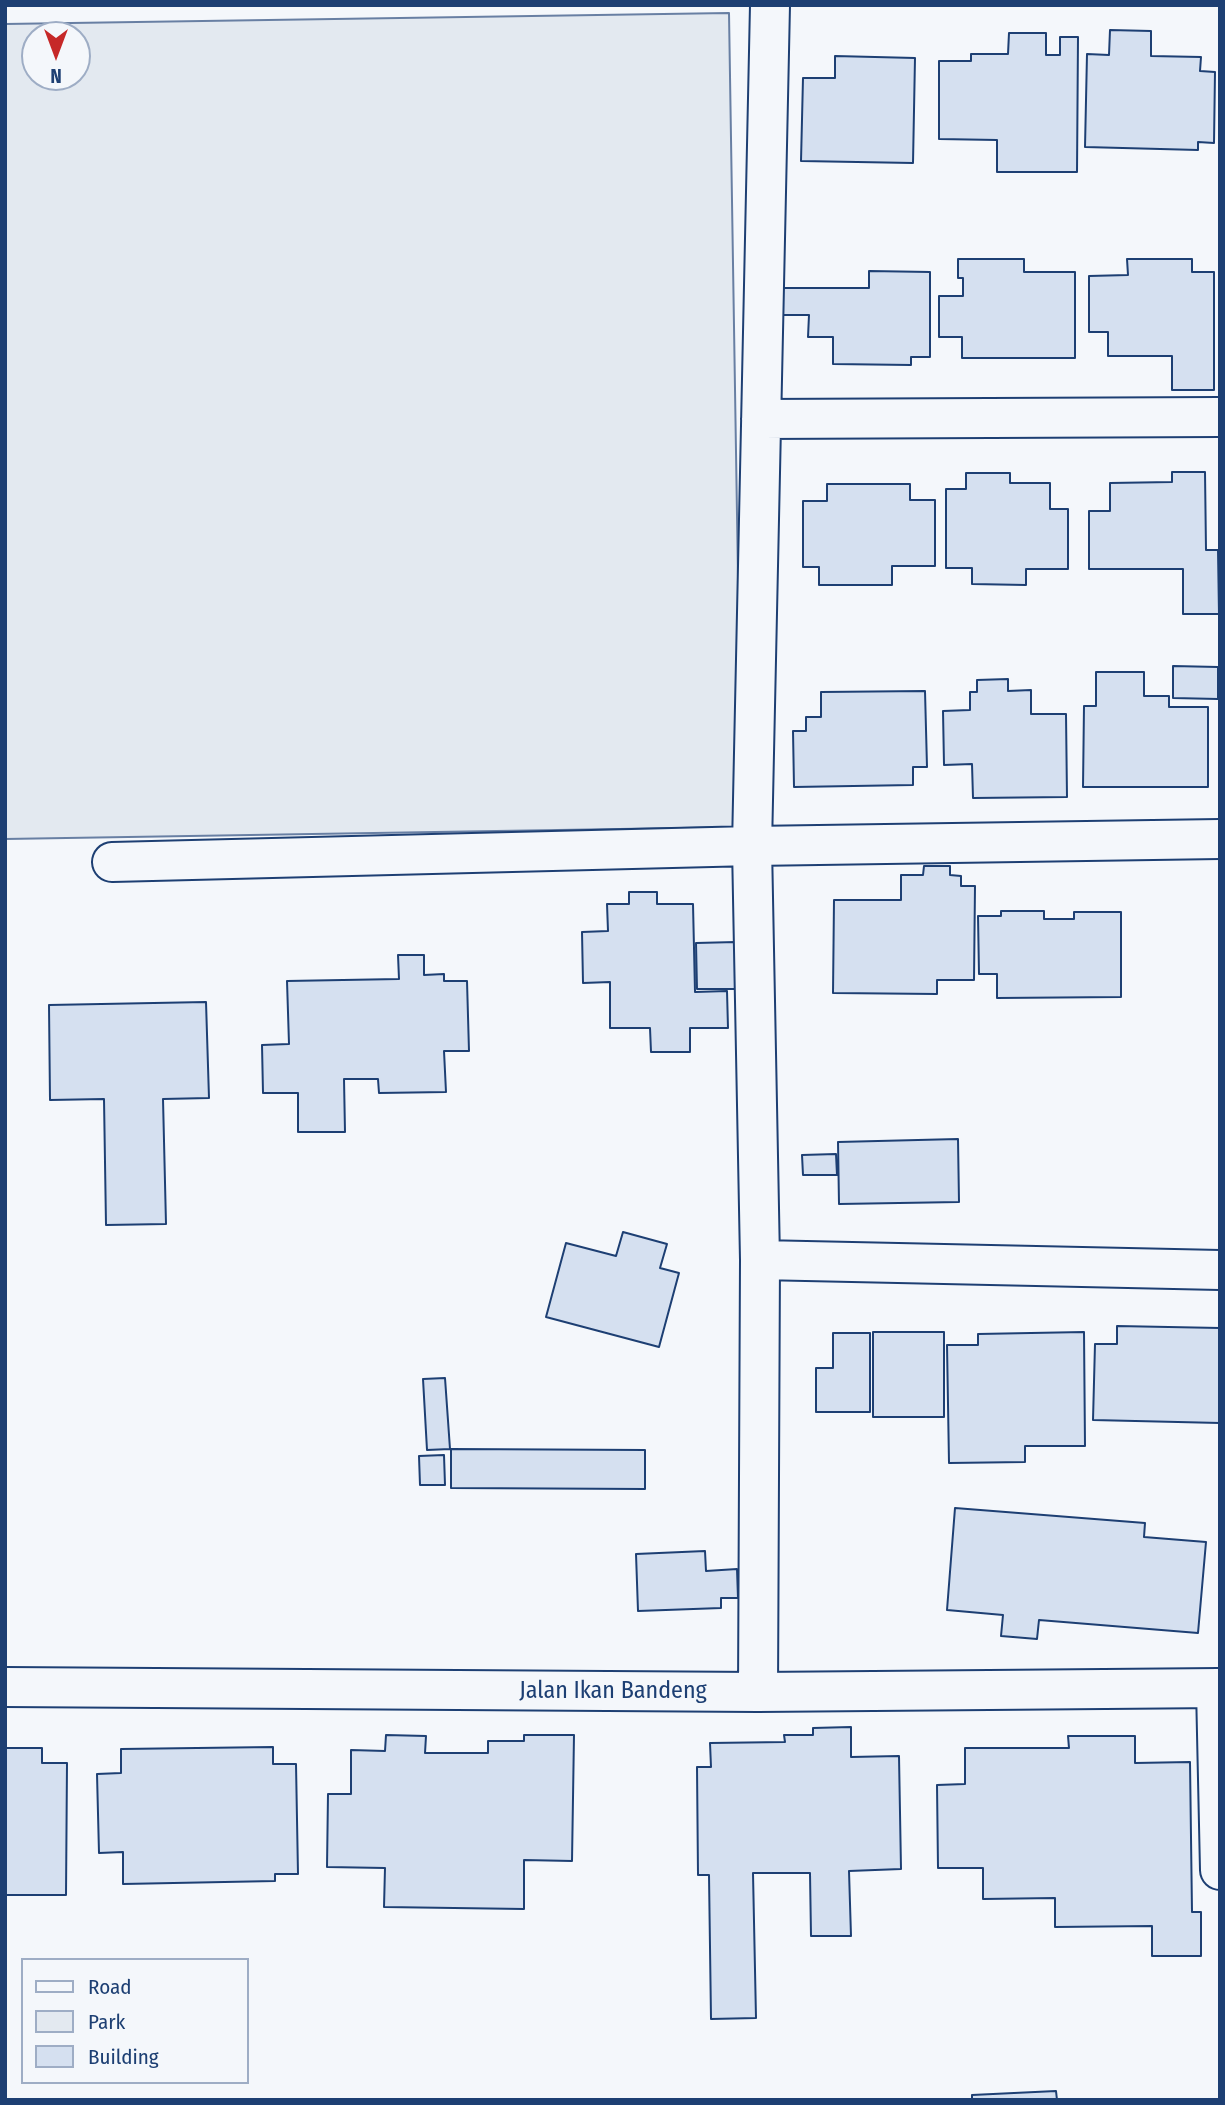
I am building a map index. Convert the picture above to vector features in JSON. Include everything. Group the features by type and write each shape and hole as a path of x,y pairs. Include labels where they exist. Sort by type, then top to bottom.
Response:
{"street":[{"path":"758,1692 760,1260 752,846 770,5"},
{"path":"761,419 1220,416"},
{"path":"112,862 752,846 1220,839"},
{"path":"760,1260 1220,1270"},
{"name":"Jalan Ikan Bandeng","path":"5,1687 758,1692 1218,1688"},
{"path":"1218,1688 1220,1870"}],"green space":[{"path":"729,13 742,827 5,839 5,24 21,24 21,91 91,91 91,23"}],"building":[{"path":"1110,30 1151,31 1151,56 1201,57 1200,71 1215,72 1214,143 1198,142 1198,150 1085,147 1087,54 1109,55"},
{"path":"1009,33 1046,33 1046,55 1060,55 1060,37 1078,37 1077,172 997,172 997,140 939,139 939,61 971,61 971,54 1008,54"},
{"path":"835,56 915,58 913,163 801,161 803,78 835,78"},
{"path":"958,259 1024,259 1024,272 1075,272 1075,358 962,358 962,337 939,337 939,296 963,296 963,278 958,278"},
{"path":"1127,259 1192,259 1192,272 1214,272 1214,390 1172,390 1172,356 1108,356 1108,332 1089,332 1089,276 1128,275"},
{"path":"869,271 930,272 930,357 911,357 911,365 833,364 833,337 808,337 809,315 782,315 783,288 869,288"},
{"path":"1172,472 1205,472 1206,550 1218,550 1219,614 1183,614 1183,569 1089,569 1089,511 1110,511 1110,483 1172,482"},
{"path":"966,473 1010,473 1010,483 1050,483 1050,509 1068,509 1068,569 1026,569 1026,585 972,584 972,568 946,568 946,489 966,489"},
{"path":"827,484 910,484 910,500 935,500 935,566 892,566 892,585 819,585 819,567 803,567 803,501 827,501"},
{"path":"1173,666 1218,667 1218,699 1173,698"},
{"path":"1096,672 1144,672 1144,696 1169,696 1169,707 1208,707 1208,787 1083,787 1084,706 1096,706"},
{"path":"1008,679 1008,691 1031,690 1031,714 1066,714 1067,797 973,798 972,764 944,765 943,711 970,710 970,692 977,692 977,680"},
{"path":"925,691 927,767 913,767 913,785 794,787 793,731 806,731 806,717 821,717 821,692"},
{"path":"924,866 950,866 950,875 961,876 961,886 975,886 974,980 937,980 937,994 833,993 834,900 901,900 901,875 923,875"},
{"path":"629,892 657,892 657,904 693,904 695,992 727,991 728,1028 690,1028 690,1052 651,1052 650,1028 610,1028 610,982 583,983 582,932 608,931 607,904 629,904"},
{"path":"1001,911 1044,911 1044,919 1074,919 1074,912 1121,912 1121,997 997,998 997,974 979,974 978,916 1001,916"},
{"path":"736,942 737,989 697,989 696,943"},
{"path":"398,955 424,955 424,975 444,974 444,981 467,981 469,1051 444,1051 446,1092 379,1093 378,1079 344,1079 345,1132 298,1132 298,1093 263,1093 262,1045 289,1044 287,981 399,979"},
{"path":"206,1002 209,1098 163,1099 166,1224 106,1225 104,1099 50,1100 49,1005"},
{"path":"958,1139 959,1202 839,1204 838,1142"},
{"path":"836,1154 837,1175 803,1175 802,1155"},
{"path":"623,1232 667,1244 660,1268 679,1273 659,1347 546,1317 566,1243 616,1256"},
{"path":"1117,1326 1220,1328 1220,1423 1093,1420 1095,1344 1117,1344"},
{"path":"873,1332 944,1332 944,1417 873,1417"},
{"path":"1084,1332 1085,1446 1025,1446 1025,1462 949,1463 947,1345 978,1345 978,1334"},
{"path":"833,1333 870,1333 870,1412 816,1412 816,1368 833,1368"},
{"path":"445,1378 450,1449 427,1450 423,1379"},
{"path":"451,1449 645,1450 645,1489 451,1488"},
{"path":"444,1455 445,1485 420,1485 419,1456"},
{"path":"955,1508 1145,1523 1144,1537 1206,1542 1198,1633 1039,1620 1037,1639 1001,1636 1003,1615 947,1610"},
{"path":"705,1551 706,1571 737,1569 738,1598 721,1598 721,1608 638,1611 636,1554"},
{"path":"851,1727 851,1757 899,1756 901,1869 849,1871 851,1936 811,1936 810,1873 753,1873 756,2018 711,2019 709,1875 698,1875 697,1767 711,1767 710,1743 785,1742 784,1735 813,1735 813,1728"},
{"path":"386,1735 426,1736 425,1753 488,1753 488,1741 524,1741 524,1735 574,1735 572,1861 524,1860 524,1909 384,1907 385,1868 327,1867 328,1794 351,1794 351,1750 385,1751"},
{"path":"1068,1736 1135,1736 1135,1763 1190,1762 1192,1912 1201,1912 1201,1956 1152,1956 1152,1926 1055,1927 1055,1898 983,1899 983,1868 938,1868 937,1785 965,1784 965,1748 1069,1748"},
{"path":"273,1747 273,1764 296,1764 298,1874 275,1874 275,1881 123,1884 123,1852 99,1853 97,1774 121,1773 121,1749"},
{"path":"5,1748 42,1748 42,1763 67,1763 66,1895 5,1895"},
{"path":"1056,2091 1057,2100 972,2100 972,2095"}]}
